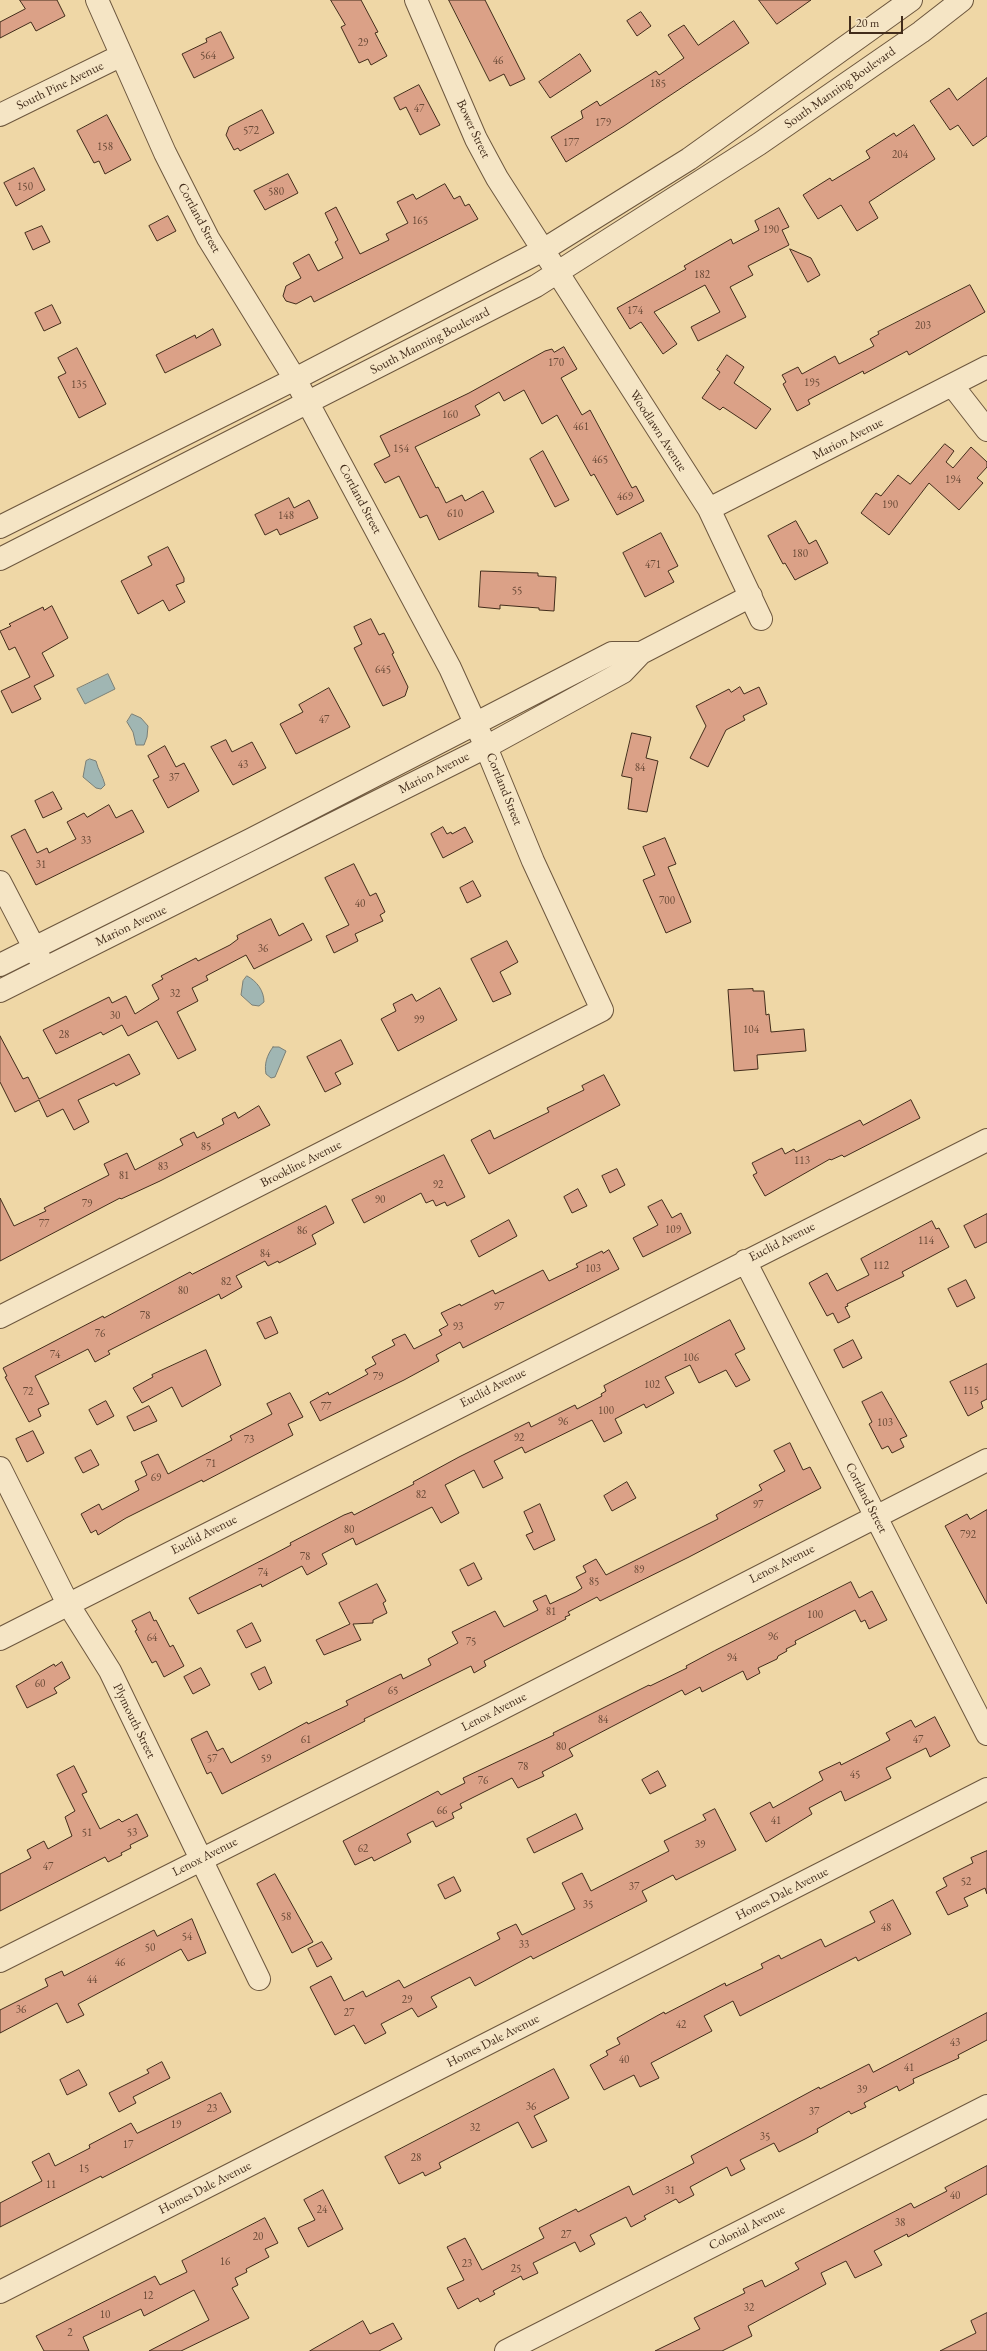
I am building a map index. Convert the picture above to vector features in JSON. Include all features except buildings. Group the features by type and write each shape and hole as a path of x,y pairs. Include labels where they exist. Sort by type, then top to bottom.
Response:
{"street":[{"name":"Cortland Street","path":"97,0 120,56 174,172 208,238 295,379 450,668 486,747 533,861 602,1010"},
{"name":"Bower Street","path":"416,0 486,159 543,250"},
{"name":"South Manning Boulevard","path":"0,559 309,404 507,302 558,273 759,144 921,32 962,0"},
{"path":"0,527 295,379 543,250 689,159 907,3 921,32"},
{"name":"South Pine Avenue","path":"0,115 120,56"},
{"path":"743,120 759,144"},
{"name":"Woodlawn Avenue","path":"543,250 708,509 761,619"},
{"name":"Marion Avenue","path":"708,509 987,367"},
{"path":"952,385 987,430"},
{"path":"76,488 89,514"},
{"name":"Marion Avenue","path":"0,991 262,861 486,747 623,672 641,653 751,596"},
{"name":"Marion Avenue","path":"0,965 252,839 612,653 641,653"},
{"path":"252,839 262,861"},
{"path":"0,882 45,968"},
{"name":"Brookline Avenue","path":"0,1317 602,1010"},
{"name":"Euclid Avenue","path":"0,1639 745,1261 987,1140"},
{"name":"Cortland Street","path":"745,1261 987,1734"},
{"name":"Lenox Avenue","path":"0,1961 491,1714 875,1516 987,1460"},
{"name":"Plymouth Street","path":"0,1468 68,1604 110,1671 199,1860 259,1979"},
{"name":"Homes Dale Avenue","path":"0,2292 987,1789"},
{"name":"Colonial Avenue","path":"506,2351 987,2106"}],"water":[{"path":"108,674 115,689 85,704 77,689"},
{"path":"132,714 141,718 148,726 147,737 144,745 136,745 133,732 127,722"},
{"path":"90,759 96,761 103,779 105,785 101,789 96,788 83,777 86,761"},
{"path":"247,976 257,984 261,990 264,1002 259,1006 252,1005 241,995 243,981"},
{"path":"273,1047 279,1047 286,1051 275,1077 271,1078 266,1074 265,1067 269,1053"}]}
